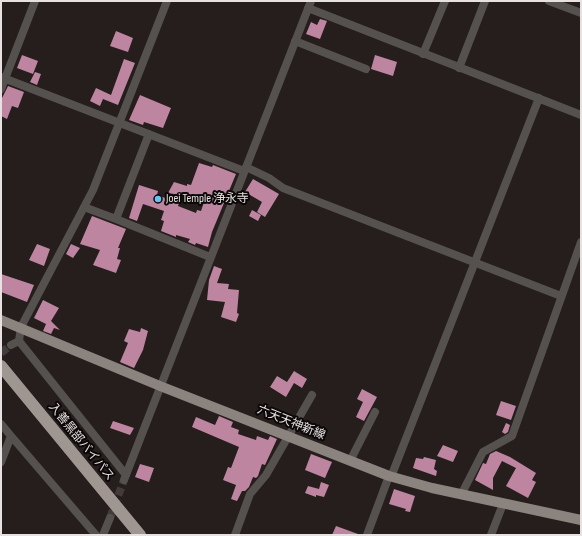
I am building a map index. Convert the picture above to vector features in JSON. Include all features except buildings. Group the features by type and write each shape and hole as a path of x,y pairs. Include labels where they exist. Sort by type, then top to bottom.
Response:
{"highway":[{"name":"入善黒部バイパス","path":"1,366 140,535"}],"main road":[{"name":"六天天神新線","path":"1,320 21,327 160,386 390,476 461,495 581,520"}],"street":[{"path":"1,89 3,77 36,1"},
{"path":"167,1 93,190 21,327 19,341 125,477 309,5 424,54 581,115"},
{"path":"424,54 445,1"},
{"path":"459,68 485,1"},
{"path":"549,1 581,13"},
{"path":"295,41 366,69"},
{"path":"3,77 149,134 269,178 283,188 560,296"},
{"path":"367,535 539,98"},
{"path":"116,219 149,134"},
{"path":"84,207 210,257"},
{"path":"461,495 483,452 512,436 560,296 581,242"},
{"path":"11,345 19,341"},
{"path":"235,535 250,494 266,475 312,395"},
{"path":"350,461 375,412"},
{"path":"1,424 96,535"},
{"path":"1,462 11,436"},
{"path":"490,535 503,504"},
{"path":"103,535 110,518"}],"tunnel":[{"path":"1,353 11,345"},
{"path":"110,518 124,480"}],"place":[{"name":"Joei Temple 浄永寺","path":"158,199"}]}
